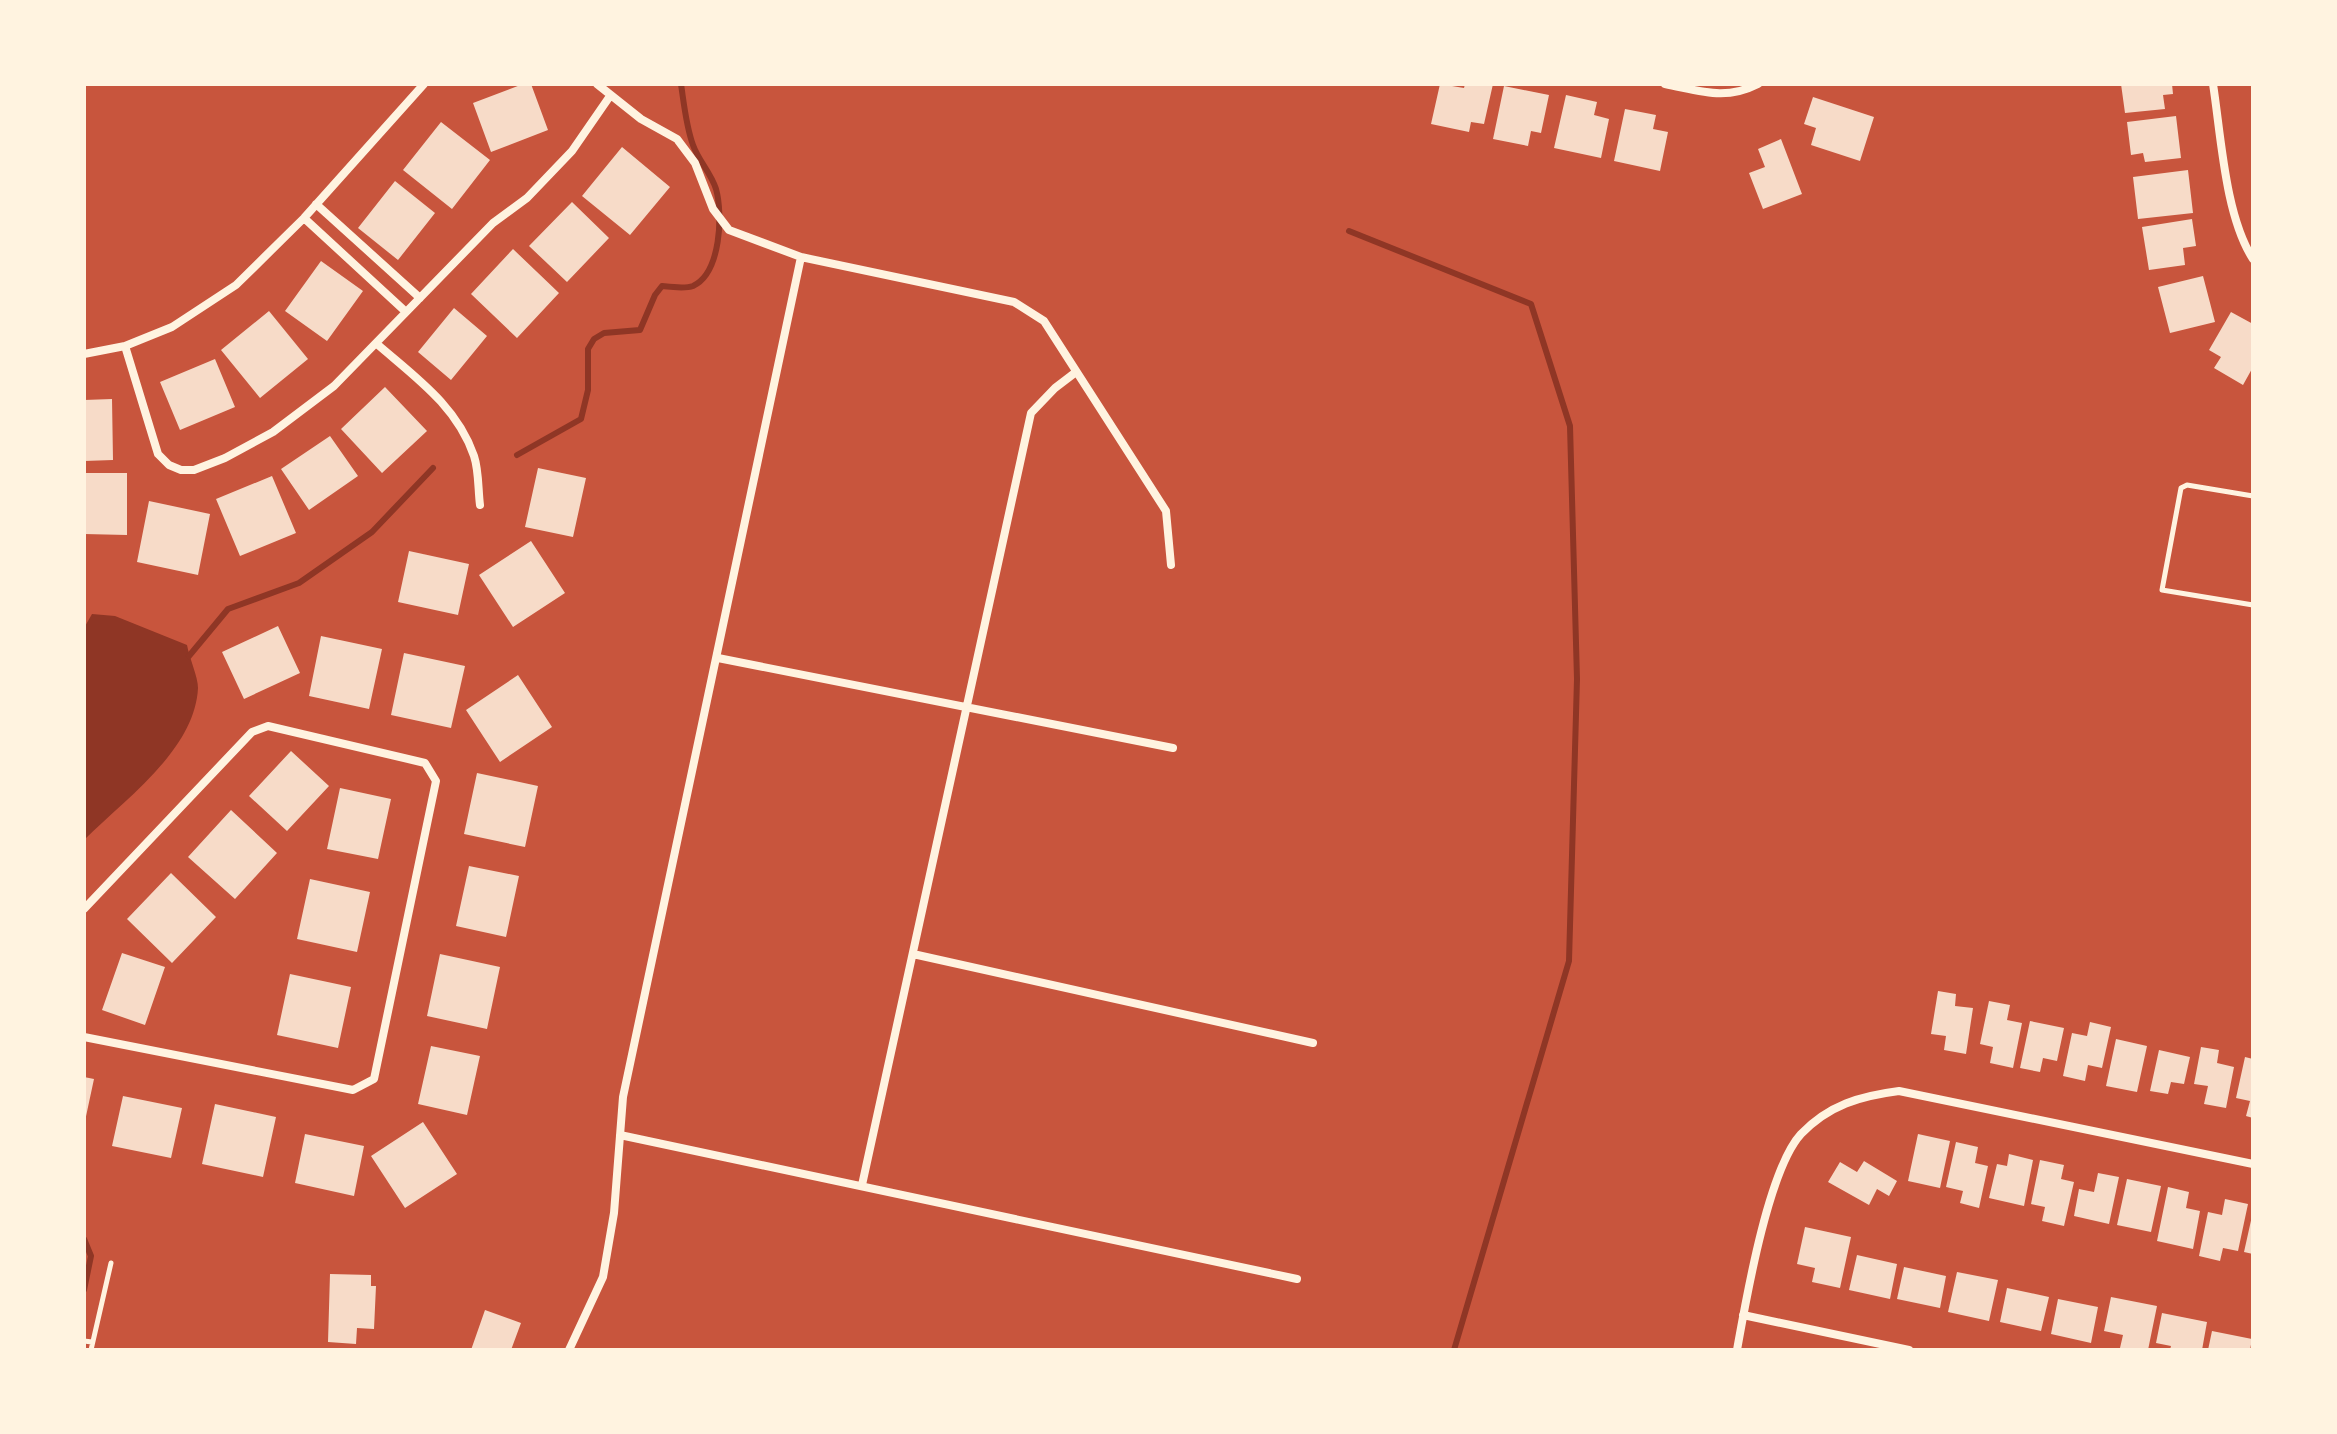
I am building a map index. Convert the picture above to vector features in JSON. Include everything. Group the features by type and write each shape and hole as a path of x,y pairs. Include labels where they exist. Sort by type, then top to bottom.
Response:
{"street":[{"path":"84,354 125,346 172,327 236,285 304,218 424,84"},
{"path":"597,84 641,119 677,139 695,163 713,209 729,230 801,257 1014,302 1044,321 1166,511 1171,565"},
{"path":"1665,84 1706,93 1735,94 1758,84"},
{"path":"2213,84 2233,210 2245,246 2253,259"},
{"path":"125,346 158,454 169,465 181,470 194,470 225,458 273,432 334,386 493,223 527,198 572,151 610,96"},
{"path":"316,204 420,298"},
{"path":"304,218 406,312"},
{"path":"569,1350 603,1277 614,1213 623,1097 801,257"},
{"path":"377,344 445,404 458,423 475,458 480,505"},
{"path":"862,1185 1031,413 1076,372"},
{"path":"718,658 1173,748"},
{"path":"84,909 252,732 268,726 425,763 436,781 374,1079 353,1090 84,1037"},
{"path":"913,954 1313,1043"},
{"path":"1737,1350 1768,1211 1781,1168 1799,1136 1830,1110 1865,1095 1899,1091 2253,1164"},
{"path":"620,1135 1297,1279"},
{"path":"1743,1315 1909,1350"}],"lane":[{"path":"2253,496 2187,485 2181,488 2162,590 2253,605"},
{"path":"91,1350 111,1263"},
{"path":"84,1341 92,1342"}],"shaded area":[{"path":"92,614 115,616 187,645 198,688 194,711 171,753 84,840 84,628"}],"building":[{"path":"523,84 531,84 548,130 491,152 473,103"},
{"path":"1440,84 1464,88 1465,84 1493,84 1484,124 1471,122 1469,132 1431,124"},
{"path":"2121,84 2172,84 2173,94 2163,95 2165,109 2125,113"},
{"path":"1504,86 1549,95 1541,133 1531,131 1528,146 1493,139"},
{"path":"1566,95 1597,102 1594,115 1609,119 1601,158 1554,148"},
{"path":"1813,97 1874,117 1860,161 1811,145 1816,128 1804,124"},
{"path":"1625,109 1656,115 1653,129 1668,132 1660,171 1614,161"},
{"path":"2176,116 2181,158 2145,162 2143,153 2131,155 2127,122"},
{"path":"441,122 490,160 452,209 403,170"},
{"path":"1781,139 1802,194 1763,209 1749,173 1765,167 1758,149"},
{"path":"622,147 670,187 630,235 582,196"},
{"path":"2188,170 2193,213 2138,219 2133,177"},
{"path":"395,181 435,213 398,260 358,228"},
{"path":"572,202 609,238 567,282 529,246"},
{"path":"2192,219 2196,246 2183,248 2185,265 2149,270 2142,227"},
{"path":"513,249 559,293 517,338 471,294"},
{"path":"321,261 363,291 327,341 285,311"},
{"path":"2203,276 2215,322 2170,333 2158,287"},
{"path":"454,308 487,336 451,380 418,352"},
{"path":"269,311 308,359 260,398 221,350"},
{"path":"2231,312 2253,324 2253,367 2243,385 2214,368 2221,357 2209,350"},
{"path":"215,359 235,407 180,430 160,382"},
{"path":"385,387 427,431 382,473 341,429"},
{"path":"112,399 113,460 84,461 84,400"},
{"path":"330,436 358,476 309,510 281,469"},
{"path":"538,468 586,478 573,537 525,527"},
{"path":"84,473 127,473 127,535 84,534"},
{"path":"272,476 296,533 240,556 216,499"},
{"path":"149,501 210,514 198,575 137,562"},
{"path":"531,541 565,593 513,627 479,575"},
{"path":"409,551 469,564 458,615 398,602"},
{"path":"278,626 300,673 244,699 222,652"},
{"path":"321,636 382,649 369,709 309,696"},
{"path":"404,653 465,666 451,728 391,715"},
{"path":"518,675 552,727 500,762 466,710"},
{"path":"291,751 329,786 287,831 249,796"},
{"path":"477,773 538,786 525,847 464,834"},
{"path":"340,788 391,799 378,859 327,849"},
{"path":"231,810 277,853 235,899 188,857"},
{"path":"469,866 519,876 506,937 456,926"},
{"path":"171,873 216,917 172,963 127,919"},
{"path":"310,879 370,892 357,952 297,939"},
{"path":"122,953 165,967 145,1025 102,1010"},
{"path":"440,954 500,967 487,1029 427,1016"},
{"path":"290,974 351,987 338,1048 277,1035"},
{"path":"1938,991 1956,994 1955,1006 1973,1008 1966,1054 1944,1050 1946,1036 1931,1034"},
{"path":"1989,1001 2010,1005 2007,1020 2022,1023 2013,1068 1990,1063 1993,1047 1980,1044"},
{"path":"2030,1021 2064,1028 2057,1061 2043,1058 2040,1072 2020,1068"},
{"path":"2090,1022 2111,1027 2102,1068 2088,1065 2085,1081 2063,1076 2072,1033 2087,1036"},
{"path":"2116,1039 2147,1046 2137,1092 2106,1086"},
{"path":"431,1046 480,1056 467,1115 418,1104"},
{"path":"2201,1047 2219,1050 2217,1063 2234,1067 2226,1108 2204,1104 2208,1086 2194,1084"},
{"path":"2159,1050 2190,1057 2184,1084 2171,1082 2168,1094 2150,1091"},
{"path":"2245,1057 2253,1059 2253,1118 2246,1116 2250,1101 2236,1098"},
{"path":"84,1077 94,1079 85,1121 84,1121"},
{"path":"123,1096 182,1108 171,1158 112,1146"},
{"path":"215,1104 276,1117 263,1177 202,1164"},
{"path":"423,1122 457,1174 405,1208 371,1156"},
{"path":"305,1134 364,1146 354,1196 295,1183"},
{"path":"1918,1134 1950,1141 1940,1188 1908,1181"},
{"path":"1956,1142 1978,1147 1975,1163 1988,1166 1979,1208 1960,1203 1963,1191 1946,1187"},
{"path":"2009,1154 2033,1160 2024,1206 1989,1198 1997,1164 2007,1166"},
{"path":"2040,1160 2064,1165 2061,1179 2074,1182 2064,1226 2042,1221 2045,1207 2031,1204"},
{"path":"1864,1161 1897,1181 1889,1196 1877,1189 1869,1205 1828,1182 1840,1162 1857,1172"},
{"path":"2098,1173 2119,1177 2109,1224 2074,1216 2079,1189 2094,1192"},
{"path":"2127,1179 2161,1186 2151,1232 2117,1225"},
{"path":"2168,1187 2189,1192 2186,1208 2200,1211 2193,1249 2157,1241"},
{"path":"2225,1199 2248,1204 2238,1251 2223,1248 2220,1261 2199,1256 2208,1212 2222,1215"},
{"path":"2253,1216 2253,1254 2244,1252"},
{"path":"1805,1227 1851,1237 1840,1288 1812,1282 1815,1268 1797,1264"},
{"path":"1857,1255 1897,1264 1890,1299 1849,1290"},
{"path":"1904,1267 1946,1276 1940,1308 1897,1299"},
{"path":"1957,1272 1998,1280 1989,1321 1948,1312"},
{"path":"330,1274 371,1275 371,1286 376,1286 374,1329 357,1328 356,1344 328,1342"},
{"path":"2007,1288 2049,1297 2041,1331 2000,1322"},
{"path":"2111,1297 2157,1306 2148,1350 2120,1348 2123,1335 2104,1331"},
{"path":"2058,1299 2098,1307 2091,1343 2051,1334"},
{"path":"485,1310 521,1323 511,1350 471,1350"},
{"path":"2162,1313 2207,1322 2202,1350 2170,1350 2171,1346 2156,1343"},
{"path":"2212,1331 2252,1339 2250,1350 2208,1350"}],"waterway":[{"path":"517,455 581,419 588,390 588,349 594,339 604,333 640,330 662,286 693,286 709,269 718,242 718,200 714,183 695,151 681,84"},
{"path":"1349,231 1531,304 1570,426 1577,679 1569,961 1454,1350"},
{"path":"189,656 228,609 299,583 372,532 433,468"},
{"path":"84,1239 91,1256 84,1290"}]}
